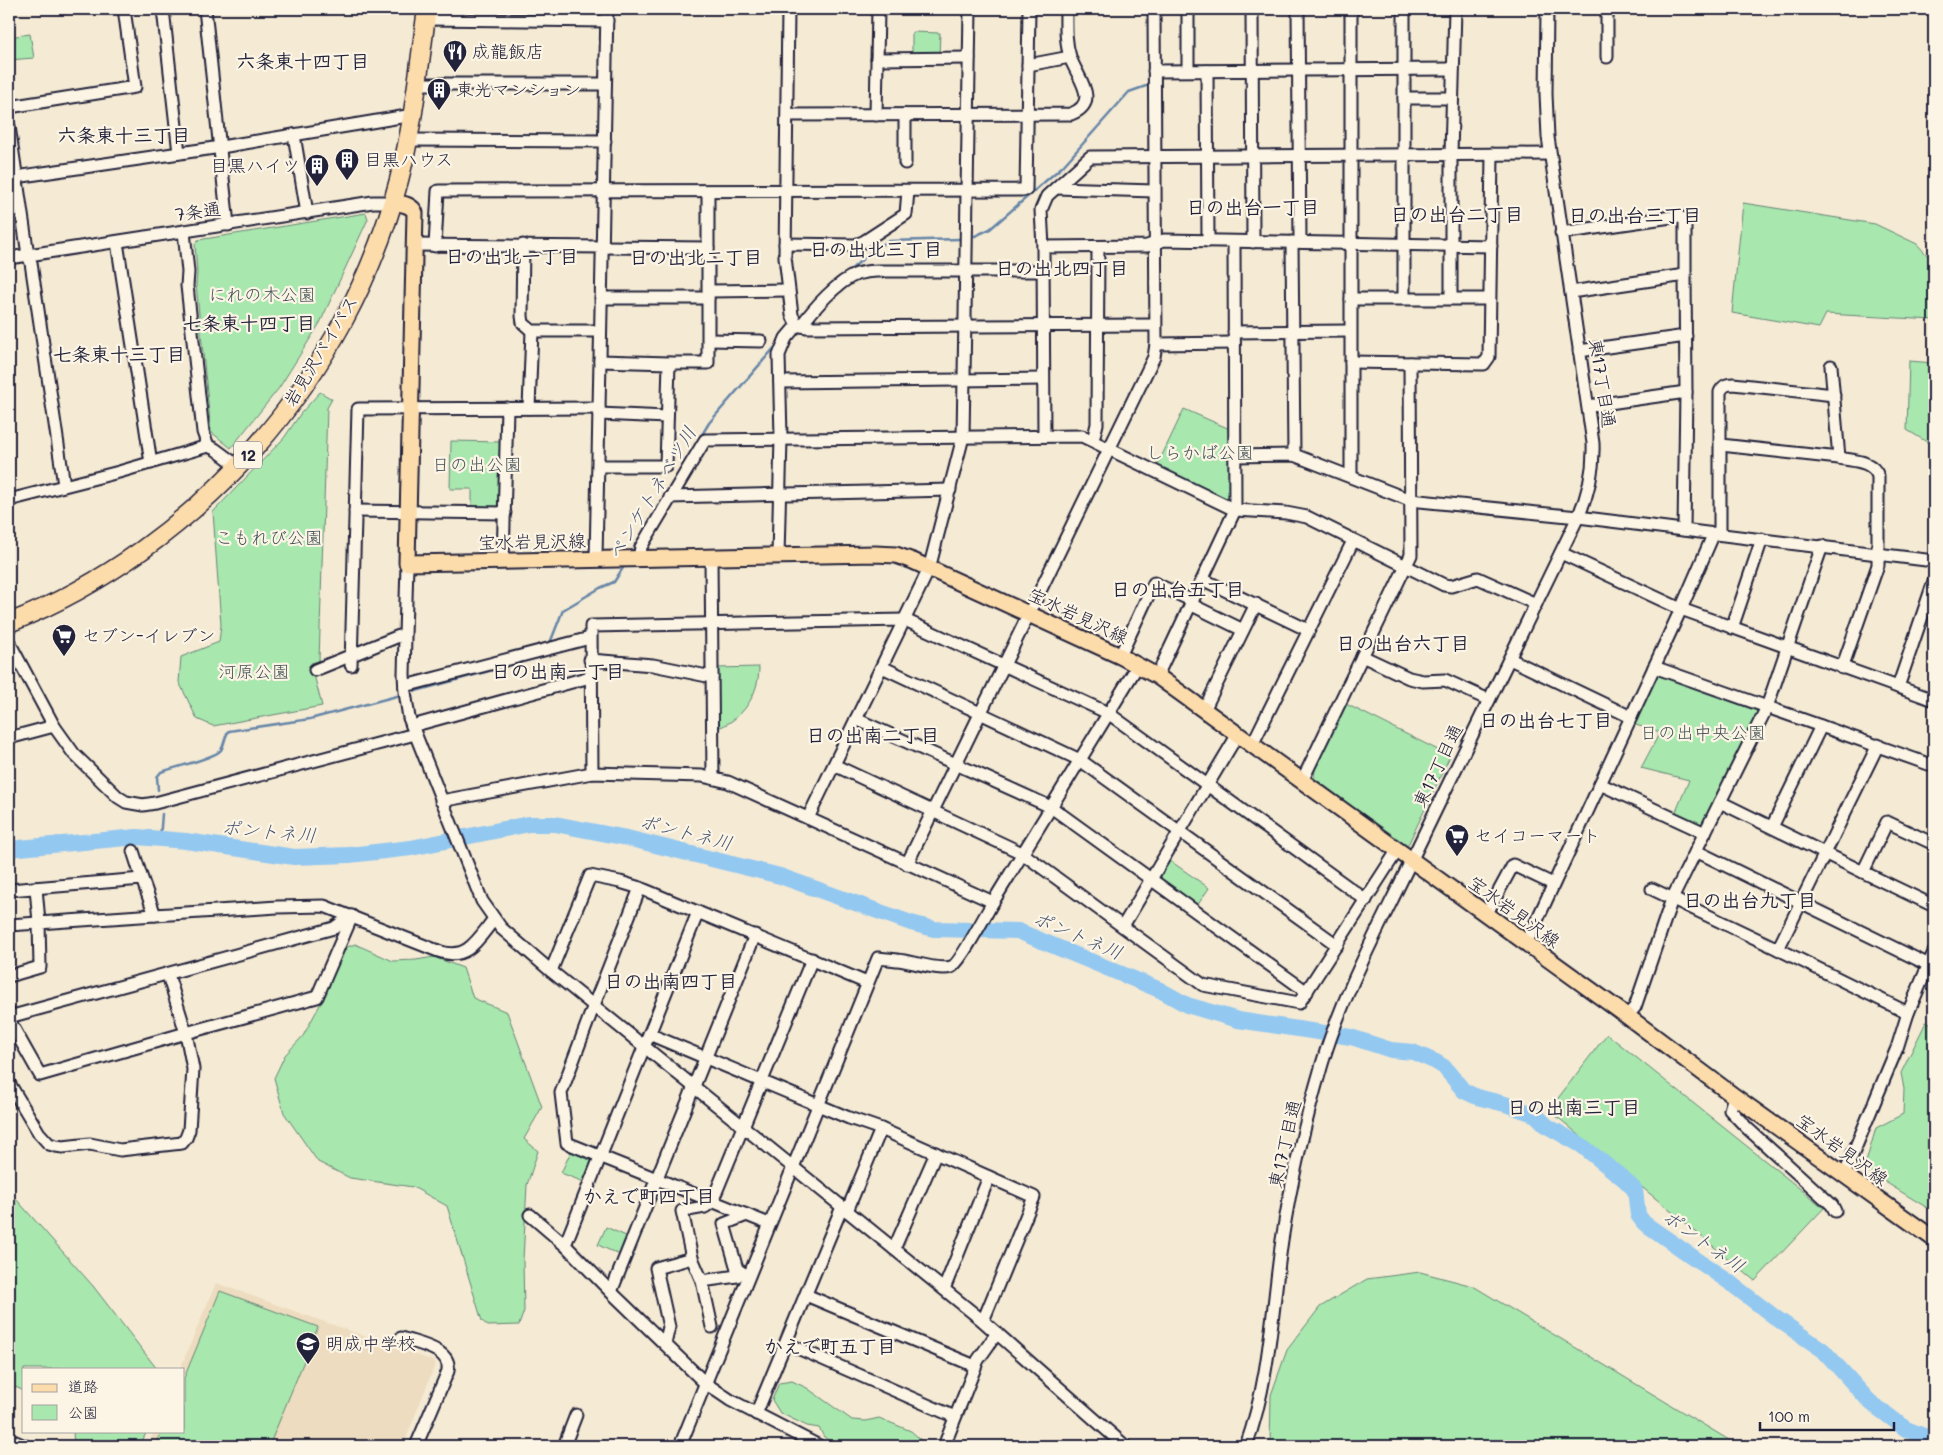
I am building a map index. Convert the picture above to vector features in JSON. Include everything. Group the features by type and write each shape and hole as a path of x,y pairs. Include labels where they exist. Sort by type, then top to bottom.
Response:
{"highway":[{"name":"岩見沢バイパス","path":"9,623 70,595 132,557 184,517 238,466 288,408 330,344 364,278 384,230 414,115 426,14"}],"main road":[{"path":"392,202 413,209 415,213 407,563"},
{"name":"宝水岩見沢線","path":"407,563 778,556 890,555 902,557 1120,656 1157,676 1627,1016 1734,1096 1934,1239"}],"street":[{"path":"9,107 135,87 124,9"},
{"path":"163,9 179,153"},
{"path":"206,9 228,225"},
{"path":"596,560 607,9"},
{"path":"788,9 785,244 788,290 792,315 799,325"},
{"path":"876,115 878,9"},
{"path":"808,818 929,569 963,437 970,9"},
{"path":"435,246 438,191 1026,190 1029,9"},
{"path":"788,115 1071,114 1078,111 1084,105 1086,98 1084,88 1070,57 1066,38 1066,9"},
{"path":"907,864 1152,361 1156,344 1154,9"},
{"path":"1188,9 1188,70"},
{"path":"1252,9 1252,242"},
{"path":"1294,455 1293,331 1299,156 1298,9"},
{"path":"1351,9 1351,476"},
{"path":"1404,9 1404,298"},
{"path":"1451,298 1451,154 1455,9"},
{"name":"東17丁目通","path":"1246,1446 1265,1372 1282,1238 1297,1164 1322,1063 1338,1019 1411,861 1561,553 1578,517 1590,484 1594,460 1588,406 1550,154 1546,94 1547,9"},
{"path":"1607,9 1607,57"},
{"path":"426,14 522,14 607,21"},
{"path":"1028,65 1070,57"},
{"path":"877,59 970,58"},
{"path":"1154,71 1453,69"},
{"path":"1207,71 1208,241"},
{"path":"418,84 605,84"},
{"path":"1404,98 1452,98"},
{"path":"905,114 905,162"},
{"path":"13,178 221,147 414,115"},
{"path":"9,126 13,178 31,263 64,485"},
{"path":"294,135 307,213"},
{"path":"409,140 605,142"},
{"path":"1350,362 1484,364 1489,357 1492,154"},
{"path":"1044,436 1042,206 1048,196 1090,157 1550,154"},
{"path":"1056,188 1154,191"},
{"path":"785,244 856,244 863,242 906,214 908,190"},
{"path":"600,362 708,363 708,192"},
{"name":"7条通","path":"9,258 373,202 392,202"},
{"path":"1561,233 1678,216 1685,220 1686,392 1684,530"},
{"path":"184,231 188,272 187,286 202,422 208,446"},
{"path":"1043,247 1098,248 1147,246 1164,240 1491,246"},
{"path":"117,242 150,462"},
{"path":"1157,676 1204,580 1235,510 1234,242"},
{"path":"414,245 708,248"},
{"path":"523,245 523,323 532,331 600,331"},
{"path":"1093,440 1097,424 1098,248"},
{"path":"778,556 781,438 780,355 786,338 826,297 859,273 877,271 1043,271"},
{"path":"1570,292 1685,275"},
{"path":"601,298 708,295 788,290"},
{"path":"1351,298 1490,299"},
{"path":"799,325 1155,325"},
{"path":"529,408 532,331"},
{"path":"1156,344 1293,331 1350,331"},
{"path":"1579,351 1686,336"},
{"path":"709,340 761,341"},
{"path":"599,466 666,466 668,363"},
{"path":"1302,781 1410,555 1410,363"},
{"path":"1831,366 1838,458"},
{"path":"780,382 1043,379"},
{"path":"1526,944 1717,534 1721,445 1720,392 1722,388 1727,384 1834,396"},
{"path":"1588,406 1686,392"},
{"path":"504,561 507,408"},
{"path":"351,660 358,409 529,408 599,411 667,417"},
{"path":"631,559 641,547 705,440 1082,436 1235,510 1298,514 1444,585 1451,586 1478,578 1536,604"},
{"path":"1721,445 1838,458 1865,463 1876,470 1878,476 1880,553 1878,565 1842,668"},
{"path":"9,496 64,485 208,446 238,466"},
{"path":"1235,456 1294,455 1410,500 1578,517 1934,560"},
{"path":"670,497 950,490"},
{"path":"355,511 504,513"},
{"path":"1732,628 1762,539"},
{"path":"1252,745 1353,541"},
{"path":"1627,1016 1635,1007 1672,899 1767,707 1822,546"},
{"path":"1561,553 1681,609 1934,700"},
{"path":"711,558 713,778"},
{"path":"407,563 404,634 405,686 409,718 478,894 494,919 510,937 551,971 983,1321 1125,1446"},
{"path":"1204,580 1308,630"},
{"path":"1898,687 1934,581"},
{"path":"1120,656 1154,583 1243,630"},
{"path":"1204,710 1256,604"},
{"path":"592,773 591,626 905,620 1005,664 1108,713 1366,900"},
{"path":"315,670 351,660 404,634"},
{"path":"405,686 590,638"},
{"path":"9,642 54,726 74,754 118,797 132,804 143,805 413,730 590,677"},
{"path":"1362,656 1416,681 1445,680 1489,700"},
{"path":"1510,659 1631,718"},
{"path":"590,660 653,665 712,677"},
{"path":"680,1446 878,958 938,967 952,967 956,964 1138,665"},
{"path":"882,667 1080,760 1337,945"},
{"path":"1654,667 1934,766"},
{"path":"856,719 1051,807 1307,992"},
{"path":"9,738 54,726"},
{"path":"1772,827 1821,726"},
{"path":"1123,926 1178,831 1238,734"},
{"path":"1778,949 1878,745"},
{"path":"834,765 1022,853 1203,985 1299,1003 1397,850"},
{"path":"441,801 592,773 702,776 713,778 808,818 993,902"},
{"path":"1600,784 1705,833"},
{"path":"1720,802 1934,906"},
{"path":"1863,872 1887,822 1934,844"},
{"path":"133,851 155,915"},
{"path":"1696,851 1929,965"},
{"path":"1486,915 1512,865 1553,884"},
{"path":"551,971 590,876 640,888 867,983"},
{"path":"9,890 142,879"},
{"path":"9,976 40,967 36,888"},
{"path":"640,888 562,1093 568,1143 769,1224"},
{"path":"1652,889 1908,1013"},
{"path":"9,925 316,905 331,908 452,955 468,949 494,919"},
{"path":"565,1245 698,912"},
{"path":"352,916 317,996 40,1075 9,1019 334,928 352,916"},
{"path":"610,1292 754,935"},
{"path":"1844,1175 1897,1048 1908,1013 1934,952"},
{"path":"712,1326 702,1281 692,1258 682,1211 705,1207 712,1202 812,959"},
{"path":"9,1083 39,1133 50,1144 63,1148 90,1144 120,1150 182,1143 189,1130 193,1069 186,1034 168,975"},
{"path":"649,1034 881,1129 1034,1197 983,1321"},
{"path":"1734,1096 1730,1110 1747,1128 1832,1204 1835,1211"},
{"path":"756,1414 806,1295 881,1129"},
{"path":"894,1249 936,1153"},
{"path":"944,1289 990,1177"},
{"path":"530,1215 565,1245 610,1292 705,1383 720,1394 818,1446"},
{"path":"702,1281 737,1276 737,1269 724,1224 747,1215"},
{"path":"665,1344 669,1327 656,1268 692,1258"},
{"path":"737,1269 748,1276"},
{"path":"806,1295 975,1366"},
{"path":"944,1446 975,1366 984,1349 997,1333"},
{"path":"401,1338 438,1351 446,1358 449,1364 448,1371 416,1446"},
{"path":"786,1343 955,1417"},
{"path":"564,1446 576,1415"},
{"path":"9,1439 25,1446"}],"shaded area":[{"name":"明成中学校","path":"216,1283 436,1362 403,1446 148,1446 154,1432 185,1432 185,1368 180,1368"}],"green space":[{"path":"912,32 940,33 939,56 912,55"},
{"path":"30,34 34,58 9,60 9,37"},
{"path":"1743,203 1875,224 1917,244 1934,263 1934,320 1826,314 1819,328 1732,313"},
{"name":"にれの木公園","path":"366,213 368,219 320,323 279,388 231,448 211,432 196,284 195,244 198,240"},
{"path":"1909,361 1934,363 1934,442 1927,442 1907,430"},
{"name":"こもれび公園","path":"320,392 332,399 327,408 319,661 311,663 322,706 213,726 197,719 179,682 181,657 219,642 221,625 213,512 284,438 301,413"},
{"name":"しらかば公園","path":"1184,409 1232,430 1233,506 1156,468"},
{"name":"日の出公園","path":"451,441 504,442 503,511 472,510 472,489 450,489"},
{"path":"759,667 756,687 747,706 733,720 715,729 716,668"},
{"name":"日の出中央公園","path":"1656,670 1764,709 1704,828 1675,814 1689,780 1641,768 1660,732 1632,724"},
{"path":"1344,703 1450,756 1407,847 1314,778 1316,761"},
{"path":"1169,860 1209,888 1197,906 1162,880 1161,875"},
{"path":"355,944 393,961 434,957 463,968 473,998 507,1012 542,1107 524,1139 538,1151 527,1185 523,1260 524,1311 519,1325 488,1326 482,1321 447,1206 413,1187 350,1178 318,1162 284,1113 274,1078 285,1055 303,1036 322,1001 342,949"},
{"path":"1926,1022 1934,1024 1934,1212 1864,1169 1876,1128 1903,1114 1904,1089 1901,1073"},
{"path":"1607,1034 1824,1208 1755,1281 1549,1110"},
{"path":"572,1149 593,1159 584,1182 561,1173"},
{"path":"9,1191 93,1286 156,1368 22,1368 22,1390 9,1384"},
{"path":"606,1227 628,1237 620,1255 598,1245"},
{"path":"1420,1272 1473,1286 1739,1446 1270,1446 1271,1395 1287,1350 1320,1307 1367,1279"},
{"path":"220,1291 318,1327 269,1446 155,1446 162,1432 185,1432 185,1376"},
{"path":"792,1381 807,1388 852,1420 866,1421 879,1418 911,1431 920,1439 919,1446 835,1445 824,1437 819,1428 807,1426 780,1413 772,1400 779,1383"},
{"path":"73,1432 147,1432 140,1446 74,1446"}],"waterway":[{"name":"ペンケトネベツ川","path":"975,236 990,229 1063,166 1129,92 1146,86"},
{"name":"ペンケトネベツ川","path":"846,274 875,248 889,241 960,239"},
{"name":"ペンケトネベツ川","path":"700,438 709,423 775,347"},
{"name":"ペンケトネベツ川","path":"641,537 684,464"},
{"name":"ペンケトネベツ川","path":"631,554 637,544"},
{"name":"ペンケトネベツ川","path":"550,643 563,610 614,582 626,563"},
{"name":"ペンケトネベツ川","path":"416,691 544,656 545,654"},
{"name":"ペンケトネベツ川","path":"158,790 157,777 161,772 217,753 221,750 229,731 310,719 397,696"},
{"name":"ペンケトネベツ川","path":"160,839 162,814"},
{"name":"ポントネ川","path":"9,849 137,837 186,841 294,857 349,855 411,848 529,824 555,824 627,838 780,876 911,923 934,929 1018,931 1160,990 1187,1005 1238,1020 1351,1037 1391,1050 1413,1052 1444,1067 1464,1091 1477,1097 1536,1115 1547,1126 1581,1145 1635,1190 1638,1215 1644,1223 1823,1350 1870,1402 1906,1429 1934,1440"}],"place":[{"name":"成龍飯店","path":"455,73"},
{"name":"東光マンション","path":"439,111"},
{"name":"目黒ハウス","path":"347,181"},
{"name":"目黒ハイツ","path":"317,187"},
{"name":"セブン-イレブン","path":"64,657"},
{"name":"セイコーマート","path":"1457,857"},
{"name":"明成中学校","path":"308,1365"}],"district":[{"name":"六条東十四丁目","path":"303,61"},
{"name":"六条東十三丁目","path":"124,135"},
{"name":"日の出台一丁目","path":"1253,207"},
{"name":"日の出台二丁目","path":"1457,214"},
{"name":"日の出台三丁目","path":"1635,215"},
{"name":"日の出北三丁目","path":"876,249"},
{"name":"日の出北一丁目","path":"512,256"},
{"name":"日の出北二丁目","path":"696,257"},
{"name":"日の出北四丁目","path":"1062,268"},
{"name":"七条東十四丁目","path":"249,323"},
{"name":"七条東十三丁目","path":"119,354"},
{"name":"日の出台五丁目","path":"1178,589"},
{"name":"日の出台六丁目","path":"1403,643"},
{"name":"日の出南一丁目","path":"558,671"},
{"name":"日の出台七丁目","path":"1546,720"},
{"name":"日の出南二丁目","path":"873,735"},
{"name":"日の出台九丁目","path":"1750,900"},
{"name":"日の出南四丁目","path":"671,981"},
{"name":"日の出南三丁目","path":"1574,1107"},
{"name":"かえで町四丁目","path":"649,1196"},
{"name":"かえで町五丁目","path":"830,1346"}],"park label":[{"name":"河原公園","path":"254,672"}]}
